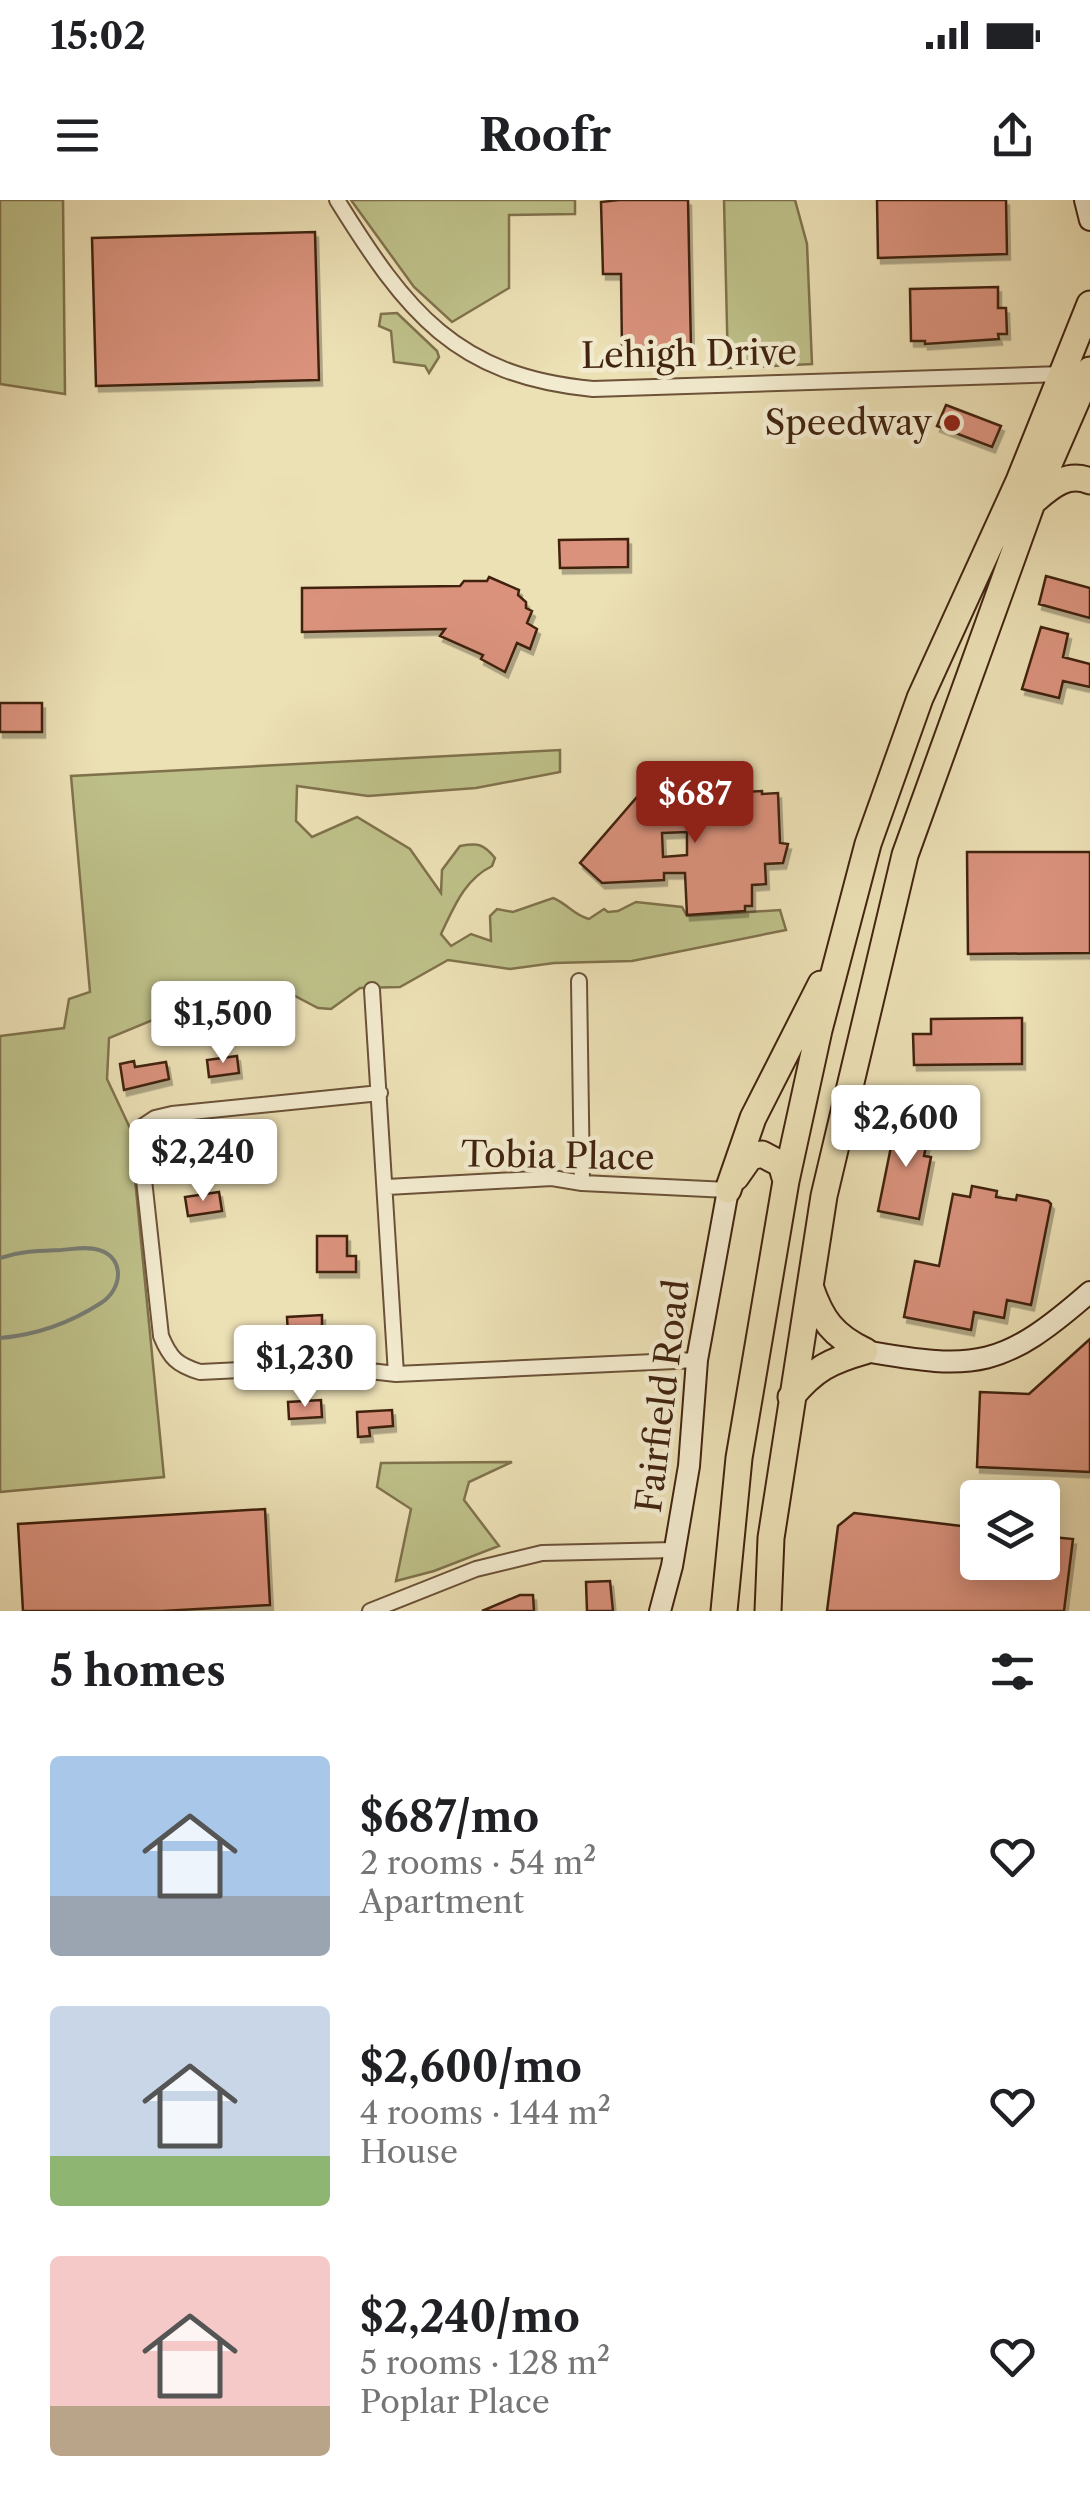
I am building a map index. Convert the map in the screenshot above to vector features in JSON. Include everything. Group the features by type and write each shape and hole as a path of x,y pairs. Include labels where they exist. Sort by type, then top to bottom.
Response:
{"highway":[{"path":"724,1611 739,1458 786,1181 838,953 868,844 920,698 1019,481 1090,304"},
{"path":"768,1611 771,1538 824,1196 905,854 1032,503 1090,370"},
{"path":"1032,503 1066,479 1082,477 1090,481"},
{"path":"728,1190 753,1118 838,953"},
{"path":"728,1190 750,1157 762,1154 781,1164 786,1181"},
{"path":"809,1284 826,1324 844,1342 865,1351"},
{"path":"791,1397 810,1374 865,1351"}],"street":[{"name":"Lehigh Drive","path":"337,200 421,317 466,352 497,369 550,385 592,389 1062,374"},
{"path":"1085,200 1090,220"},
{"path":"579,981 582,1183"},
{"path":"372,990 396,1374"},
{"path":"380,1093 172,1114 143,1126 140,1144 161,1336 170,1356 180,1366 200,1372 326,1366 396,1374 698,1360"},
{"name":"Tobia Place","path":"387,1187 552,1178 728,1190"},
{"name":"Fairfield Road","path":"660,1611 689,1466 698,1360 728,1190"},
{"path":"865,1351 929,1362 982,1360 1031,1340 1090,1292"},
{"path":"370,1611 476,1568 542,1553 675,1550"}],"green space":[{"path":"0,200 63,200 65,394 0,384"},
{"path":"351,200 575,200 575,214 509,215 509,288 452,322 414,287"},
{"path":"724,200 795,200 807,244 812,364 728,368"},
{"path":"397,313 437,351 439,357 429,373 425,366 394,362 391,331 379,326 381,314"},
{"path":"560,750 560,772 476,788 368,796 297,786 296,821 312,837 357,817 410,849 441,893 442,870 460,846 487,849 495,858 492,866 467,887 441,934 451,946 471,934 491,941 490,916 497,909 513,912 553,898 589,919 604,909 618,911 636,902 682,907 687,916 780,910 786,930 632,961 554,963 510,969 448,960 400,987 360,988 331,1009 318,1008 276,986 189,1005 109,1038 107,1079 130,1128 164,1477 0,1492 0,1036 64,1028 69,999 90,992 71,776"},
{"path":"512,1462 469,1482 464,1500 499,1546 396,1581 411,1509 377,1487 381,1463"}],"building":[{"path":"688,200 691,349 622,351 621,274 603,274 601,202"},
{"path":"877,200 1006,200 1007,254 878,258"},
{"path":"315,232 319,380 96,386 92,238"},
{"path":"998,287 998,308 1006,308 1007,334 998,334 999,339 925,344 911,341 910,289"},
{"path":"946,405 1001,426 992,447 937,426"},
{"path":"628,539 628,567 560,568 559,540"},
{"path":"1046,576 1090,588 1090,618 1039,604"},
{"path":"489,577 519,590 526,608 532,611 527,623 537,629 530,649 517,643 505,672 481,659 483,655 440,636 445,629 302,632 302,588 460,586 464,581 487,581"},
{"path":"1041,627 1068,634 1063,657 1090,664 1090,687 1063,681 1059,698 1022,689"},
{"path":"0,703 42,703 42,732 0,732"},
{"path":"778,793 780,843 788,844 783,863 765,864 766,884 752,885 752,906 745,906 745,911 687,915 685,873 664,873 664,880 602,883 580,863 637,797","holes":["687,832 687,855 663,857 662,833"]},
{"path":"967,852 1090,852 1090,953 968,954"},
{"path":"1022,1018 1022,1064 914,1065 913,1034 931,1034 931,1019"},
{"path":"237,1056 239,1073 209,1077 207,1060"},
{"path":"134,1061 135,1067 166,1062 169,1079 124,1090 120,1064"},
{"path":"897,1117 931,1123 924,1156 931,1157 919,1219 878,1211"},
{"path":"225,1142 229,1165 182,1174 178,1151"},
{"path":"972,1186 997,1191 996,1197 1016,1200 1017,1195 1051,1204 1031,1305 1007,1300 1004,1318 974,1312 971,1330 904,1317 915,1261 939,1266 953,1194 970,1197"},
{"path":"219,1192 222,1211 188,1216 185,1197"},
{"path":"317,1236 347,1236 347,1256 356,1256 356,1272 317,1272"},
{"path":"322,1315 322,1333 288,1335 287,1317"},
{"path":"1090,1339 1090,1472 977,1467 980,1392 1029,1394"},
{"path":"321,1400 322,1417 289,1419 288,1402"},
{"path":"392,1410 393,1426 369,1428 370,1436 358,1437 357,1412"},
{"path":"265,1509 270,1605 162,1611 23,1611 18,1524"},
{"path":"854,1513 960,1526 960,1580 1060,1580 1060,1538 1073,1539 1064,1611 827,1611 838,1526"},
{"path":"610,1581 613,1611 587,1611 586,1582"},
{"path":"520,1595 533,1595 534,1611 482,1611"}],"waterway":[{"path":"0,1258 30,1252 94,1249 114,1260 118,1275 108,1297 89,1310 40,1331 0,1338"}],"place":[{"name":"Speedway","path":"952,423"}]}
